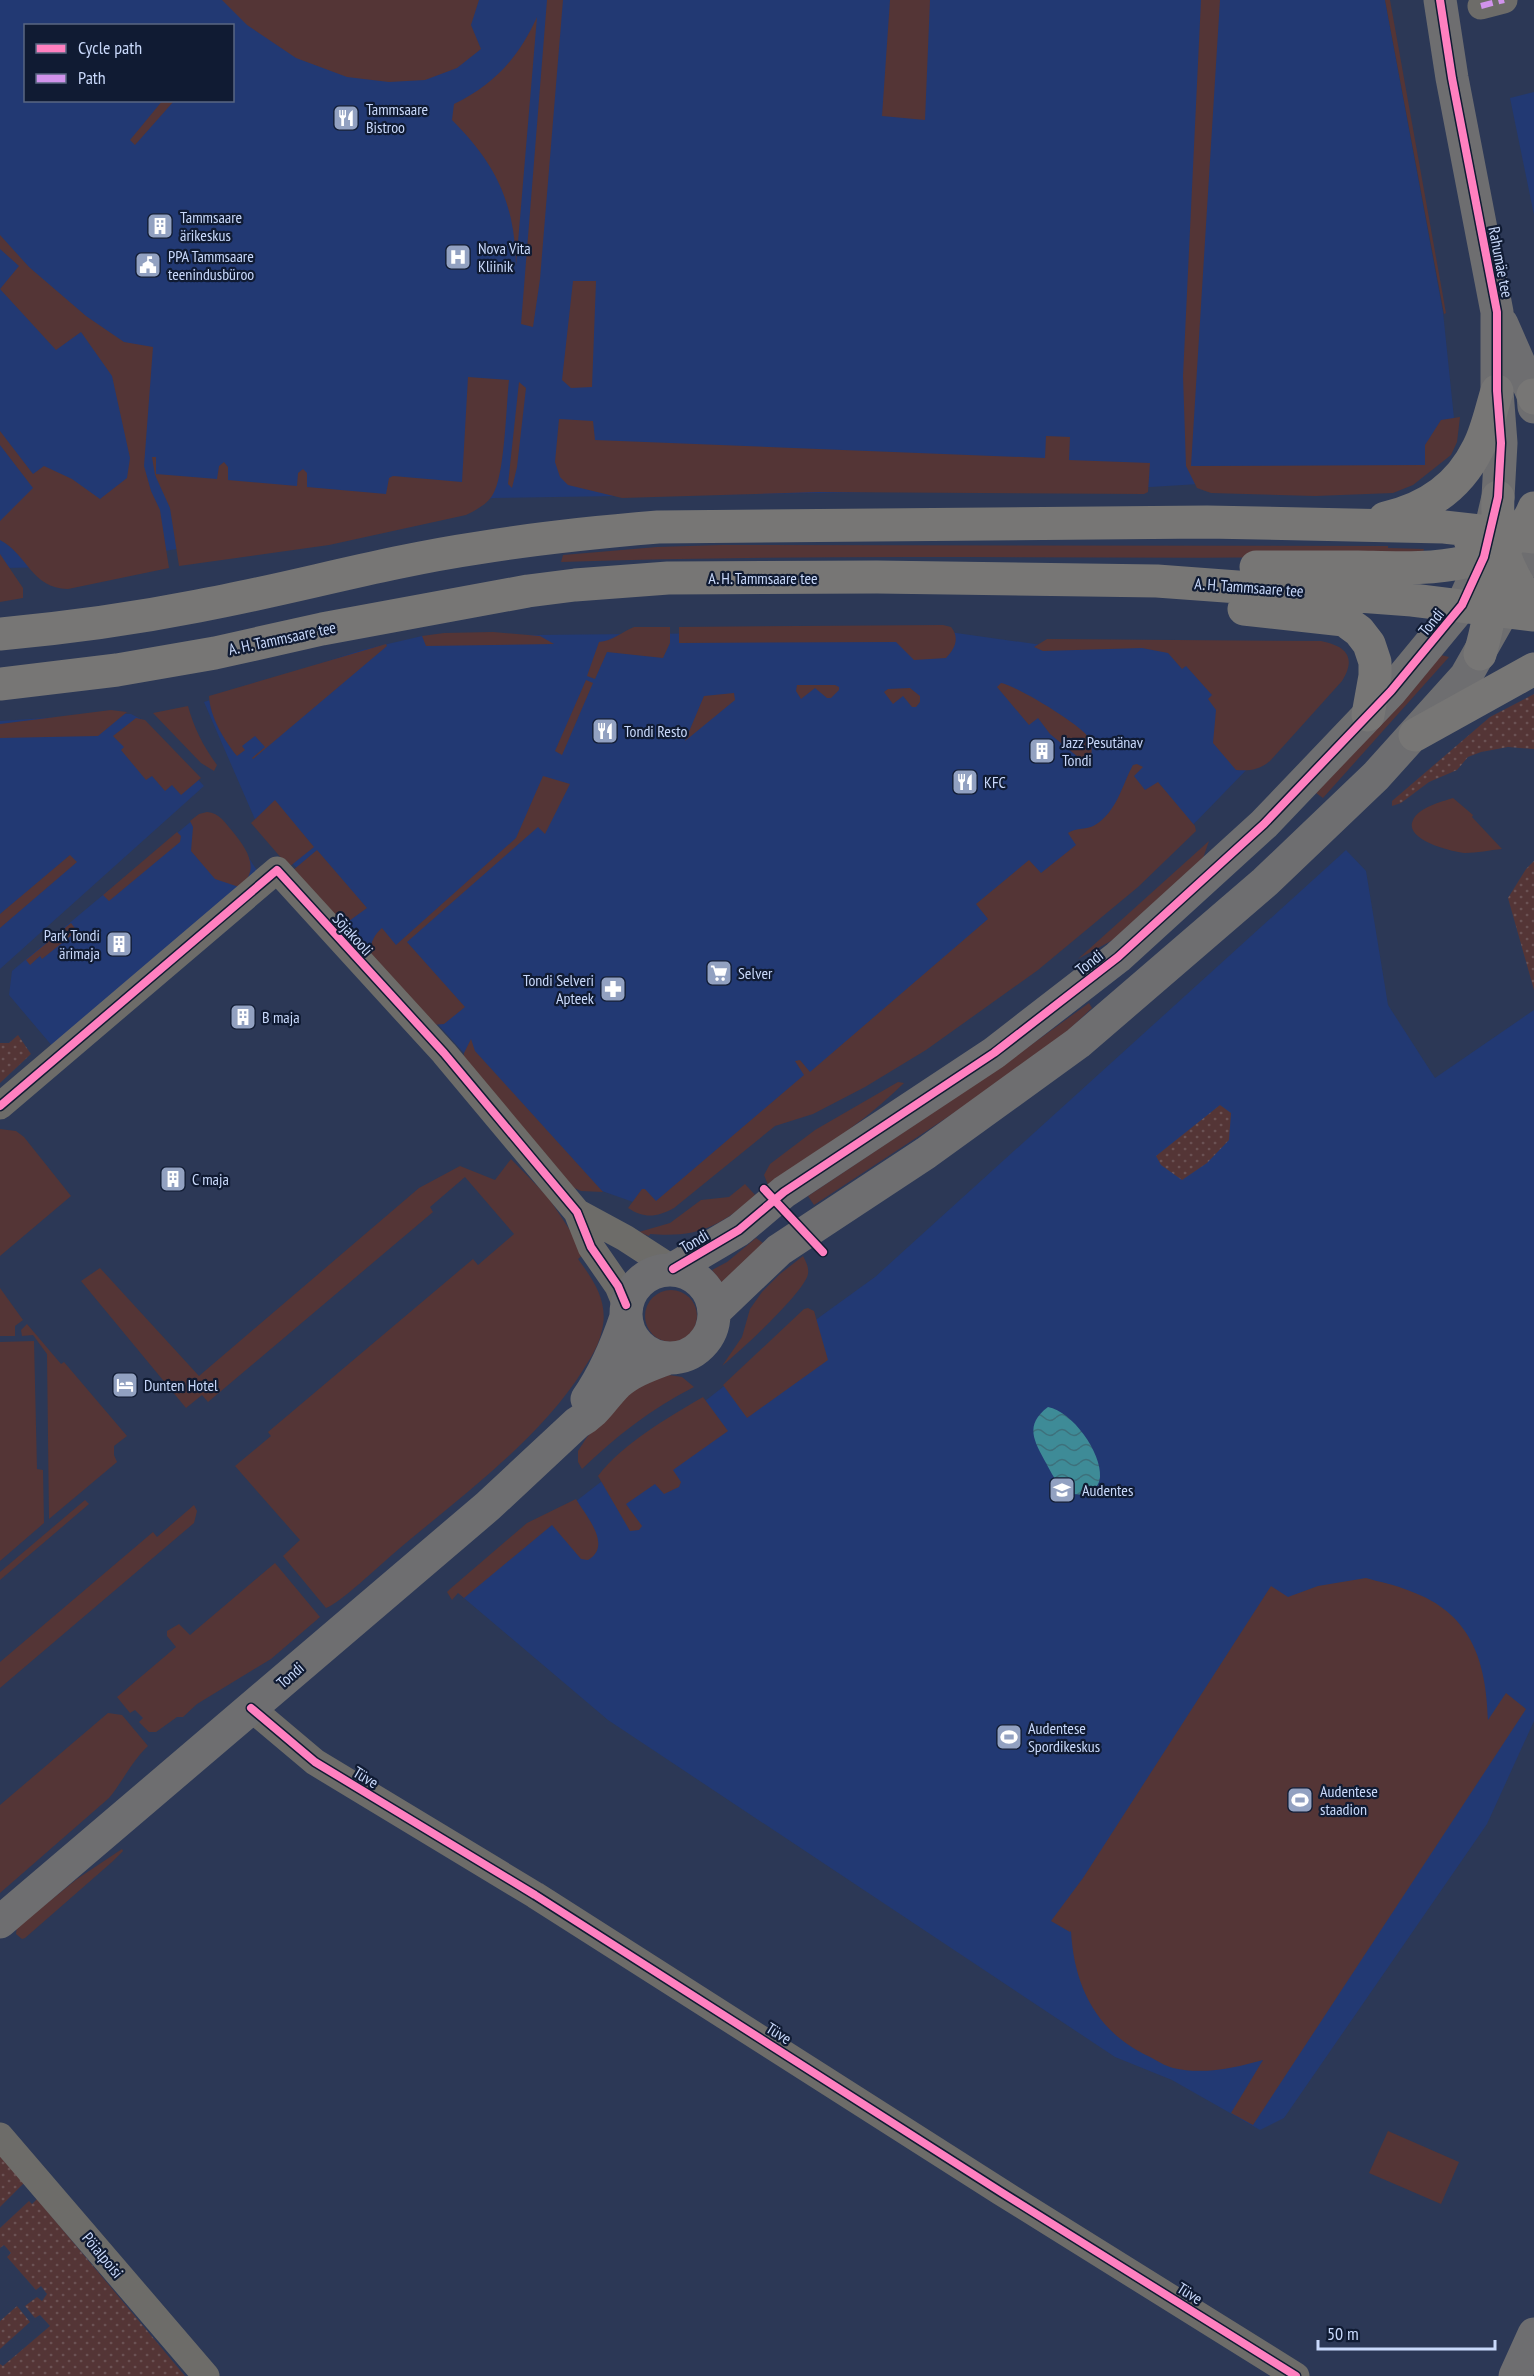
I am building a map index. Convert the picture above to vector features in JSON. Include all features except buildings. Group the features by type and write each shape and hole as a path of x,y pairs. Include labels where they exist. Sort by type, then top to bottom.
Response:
{"main road":[{"path":"1351,525 1409,513 1428,503 1449,487 1466,470 1479,447 1497,391"},
{"path":"1480,654 1489,624 1508,599 1514,534 1498,497"},
{"path":"0,634 115,620 200,606 323,578 476,548 598,532 658,527 1208,522 1444,527 1464,534 1475,544 1514,534"},
{"path":"1157,581 1239,567 1426,568 1514,534"},
{"name":"A. H. Tammsaare tee","path":"0,684 117,670 215,653 357,622 575,585 668,578 877,577 1157,581 1508,599"},
{"path":"1157,581 1226,607 1297,613 1344,620 1359,631 1369,644 1375,662 1375,676 1368,715"},
{"path":"1415,735 1534,669"}],"street":[{"name":"Rahumäe tee","path":"1440,0 1452,78 1497,312 1497,391 1501,443 1498,497"},
{"name":"Rahumäe tee","path":"1497,312 1534,400"},
{"name":"Tondi","path":"673,1269 739,1230 784,1192 994,1053 1118,957 1239,849 1391,691 1508,599 1514,534"},
{"path":"715,1311 779,1250 926,1152 1078,1043 1265,882 1376,776 1466,676 1480,654"},
{"name":"Sõjakooli","path":"0,1106 277,870 444,1053 577,1212 591,1247 618,1286 626,1311"},
{"name":"Sõjakooli","path":"577,1212 625,1238 673,1269"},
{"path":"673,1269 693,1276 701,1282 712,1300 715,1311 713,1325 702,1344 688,1355 668,1358 656,1356 637,1344 629,1331 626,1311 630,1294 648,1275 673,1269"},
{"name":"Tondi","path":"577,1423 581,1407 601,1379 616,1349 626,1311"},
{"name":"Tondi","path":"0,1922 488,1506 577,1423 592,1414 618,1384 638,1370 668,1358"},
{"name":"Tüve","path":"251,1708 315,1762 535,1895 1001,2192 1296,2376"},
{"name":"Pöialpoisi","path":"0,2136 206,2376"},
{"path":"1515,2376 1534,2334"}],"shaded area":[{"path":"0,0 1385,0 1443,312 1455,428 1429,470 1134,488 493,498 65,567 0,568"},
{"path":"222,0 479,0 471,25 481,49 457,68 425,80 389,82 347,77 296,58 247,25"},
{"path":"547,0 563,0 540,279 533,327 521,324"},
{"path":"890,0 930,0 925,120 882,116"},
{"path":"1201,0 1220,0 1191,466 1425,465 1425,445 1441,420 1460,417 1457,442 1451,455 1413,485 1393,493 1315,496 1211,493 1197,488 1186,466 1183,376"},
{"path":"1385,0 1390,0 1446,313 1444,314"},
{"path":"537,17 516,266 512,223 500,186 480,153 452,120 454,104 481,88 504,68 522,45"},
{"path":"1534,92 1534,215 1510,98"},
{"path":"161,102 173,102 135,145 130,140"},
{"path":"0,235 29,267 86,316 124,342 153,347 144,466 151,491 160,510 169,568 68,589 46,583 0,540 0,521 33,488 0,445 0,431 33,474 44,466 72,479 100,499 127,478 130,458 112,376 81,332 56,350 0,289 19,266 0,249"},
{"path":"573,281 596,281 592,387 571,388 562,380"},
{"path":"468,377 509,380 500,474 492,496 480,507 466,515 329,545 179,566 170,508 155,475 152,457 156,457 156,474 217,479 219,466 224,462 228,467 228,480 297,486 298,473 303,469 307,473 307,487 386,494 389,478 393,476 462,482"},
{"path":"519,382 526,388 517,467 512,488 508,484"},
{"path":"559,419 593,421 595,440 1045,458 1046,436 1070,437 1069,460 1150,463 1148,492 1144,494 819,492 622,498 568,485 560,477 555,462"},
{"path":"722,545 1388,546 1388,548 1424,549 1422,556 884,557 561,562 563,555 657,547"},
{"path":"0,554 23,588 23,598 0,602"},
{"path":"943,625 951,627 956,639 952,651 946,658 914,660 896,642 679,643 679,627"},
{"path":"634,627 670,627 670,643 663,658 607,652 595,679 587,676 599,642 613,638"},
{"path":"942,631 1042,645 1198,646 1255,761 1186,832 656,1210 582,1184 257,824 204,702 362,650 422,636"},
{"path":"493,632 540,636 554,644 426,646 422,636 444,633"},
{"path":"1047,639 1321,641 1343,650 1349,659 1349,665 1342,681 1270,761 1254,769 1236,770 1213,743 1216,710 1208,699 1212,695 1186,666 1182,669 1168,653 1142,648 1043,651 1034,647"},
{"path":"386,644 387,646 253,759 265,747 255,736 242,746 245,750 237,756 218,728 209,696"},
{"path":"1441,655 1449,657 1323,798 1316,793"},
{"path":"586,680 593,683 562,755 555,751"},
{"path":"1001,683 1034,698 1084,732 1091,745 1089,766 1050,734 1038,718 1029,725 997,687"},
{"path":"797,685 835,685 839,687 839,690 831,698 827,698 815,688 801,699 796,691"},
{"path":"910,688 920,696 920,702 916,707 912,707 903,696 893,704 884,692 888,689"},
{"path":"734,693 735,700 685,741 704,696"},
{"path":"1534,694 1534,749 1508,747 1468,757 1457,770 1429,782 1401,803 1392,806 1392,801 1490,717"},
{"path":"188,706 200,737 217,765 214,771 201,763 153,713"},
{"path":"111,710 127,712 98,736 0,738 0,724"},
{"path":"131,714 143,720 204,786 0,969 0,721"},
{"path":"136,718 145,720 201,778 181,795 172,785 165,791 152,776 146,780 121,750 124,747 113,736"},
{"path":"1133,765 1143,767 1134,776 1145,790 1158,782 1195,826 1196,831 1138,887 1038,970 926,1050 865,1087 813,1114 775,1126 674,1208 651,1216 628,1208 642,1189 645,1189 656,1201 804,1075 795,1061 800,1060 810,1072 988,919 976,904 1029,860 1041,873 1076,845 1068,833 1092,827 1109,813"},
{"path":"543,776 570,784 545,834 538,827 407,942 465,1007 444,1024 432,1025 378,972 371,956 372,941 382,928 396,945 516,838"},
{"path":"1453,798 1473,815 1472,817 1502,849 1459,852 1431,844 1415,833 1412,827 1416,815 1431,806"},
{"path":"275,800 314,847 289,867 251,823"},
{"path":"207,812 222,819 238,838 250,859 250,873 239,887 215,879 191,851 193,827 190,821 199,814"},
{"path":"200,814 230,829 258,872 53,1047 9,995 12,971"},
{"path":"177,832 181,836 180,842 109,901 103,895"},
{"path":"1209,841 1201,864 1120,936 1078,959"},
{"path":"317,850 367,908 342,926 292,871"},
{"name":"Audentes","path":"1346,850 1366,871 1388,1005 1435,1078 1534,1010 1534,1721 1487,1824 1284,2118 1260,2130 1172,2080 1115,2057 608,1720 458,1593 723,1387 875,1277"},
{"path":"70,855 77,862 0,928 0,914"},
{"path":"1534,861 1534,990 1508,898 1526,869"},
{"path":"71,923 77,931 42,959 40,956 30,965 26,960"},
{"path":"1089,1003 1092,1008 1057,1041 1007,1078 814,1205 808,1196 995,1071"},
{"path":"18,1035 31,1054 0,1083 0,1043 9,1043"},
{"path":"471,1039 475,1051 603,1192 581,1191 570,1186 463,1063 464,1053"},
{"path":"898,1082 904,1083 872,1112 768,1185 764,1175 770,1164 815,1130"},
{"path":"1220,1105 1231,1113 1229,1140 1207,1163 1182,1180 1161,1165 1156,1156"},
{"path":"0,1129 16,1131 24,1137 71,1196 0,1256"},
{"path":"511,1159 548,1197 585,1253 578,1259 595,1285 604,1313 598,1344 565,1396 520,1445 350,1592 326,1608 283,1556 300,1540 235,1466 271,1436 268,1432 473,1259 478,1265 514,1234 465,1177 430,1207 433,1212 208,1402 202,1395 186,1408 81,1281 100,1268 199,1376 419,1188 460,1166 495,1180"},
{"path":"745,1184 756,1196 731,1215 708,1228 667,1235 650,1234 649,1236 639,1232 670,1223 701,1200 729,1197"},
{"path":"756,1238 763,1243 723,1284 712,1270 727,1262"},
{"path":"803,1256 808,1271 804,1283 770,1322 722,1366 742,1337 750,1309 762,1292"},
{"path":"0,1288 23,1320 15,1326 15,1336 0,1336"},
{"path":"671,1290 681,1292 689,1298 695,1306 697,1316 695,1326 689,1334 681,1340 671,1342 661,1340 653,1334 647,1326 645,1316 647,1306 653,1298 661,1292"},
{"path":"804,1309 814,1311 828,1360 747,1418 723,1385"},
{"path":"27,1324 61,1364 64,1362 127,1436 114,1446 117,1462 49,1519 47,1354 33,1335 22,1336 21,1330"},
{"path":"34,1341 37,1469 43,1470 44,1523 0,1561 0,1342"},
{"path":"669,1375 682,1377 694,1387 663,1404 635,1424 582,1469 578,1462 578,1451 587,1437 636,1386"},
{"path":"703,1397 728,1431 673,1470 681,1482 679,1487 664,1494 655,1484 626,1504 642,1526 639,1530 630,1531 598,1476 633,1442"},
{"path":"576,1499 591,1522 598,1539 595,1554 588,1560 581,1559 552,1525 464,1598 458,1593 452,1600 447,1592 527,1523"},
{"path":"85,1500 89,1504 0,1580 0,1572"},
{"path":"194,1505 197,1511 194,1523 0,1688 0,1662 153,1532 157,1537"},
{"path":"275,1563 320,1617 271,1659 197,1704 183,1717 177,1717 156,1732 149,1732 139,1722 143,1718 135,1710 130,1713 117,1697 176,1647 167,1636 167,1631 179,1624 190,1635"},
{"name":"Audentese staadion","path":"1366,1578 1394,1585 1431,1600 1448,1612 1461,1626 1479,1659 1487,1698 1488,1720 1506,1693 1526,1709 1253,2125 1231,2113 1263,2060 1219,2070 1184,2070 1167,2066 1130,2046 1102,2021 1083,1989 1077,1971 1071,1931 1051,1921 1083,1878 1271,1586 1288,1597 1318,1586"},
{"path":"108,1713 122,1715 148,1746 109,1798 0,1893 0,1805"},
{"path":"122,1849 123,1851 112,1862 25,1938 22,1939 16,1934 17,1927 77,1879"},
{"path":"1388,2131 1459,2162 1441,2204 1369,2173"},
{"path":"0,2150 24,2183 0,2207"},
{"path":"37,2199 185,2376 0,2376 0,2364 3,2366 50,2326 40,2315 35,2318 25,2306 37,2297 42,2301 47,2294 41,2286 36,2290 7,2257 11,2253 4,2245 0,2248 0,2228 29,2201 32,2204"},
{"path":"17,2306 30,2322 0,2349 0,2321"}],"water":[{"path":"1048,1407 1067,1416 1091,1445 1096,1456 1100,1477 1099,1483 1092,1491 1075,1494 1065,1490 1054,1477 1042,1455 1035,1440 1034,1427 1036,1420"}],"marked path":[{"path":"1481,6 1504,0"}],"cycle path":[{"path":"673,1269 739,1230 784,1192 994,1053 1118,957 1264,824 1391,691 1462,605 1484,557 1498,497 1501,443 1497,391 1497,312 1452,78 1440,0"},
{"path":"0,1106 277,870 444,1053 577,1212 591,1247 618,1286 626,1305"},
{"path":"764,1189 823,1252"},
{"path":"251,1708 315,1762 535,1895 1001,2192 1296,2376"}],"place":[{"name":"Tammsaare Bistroo","path":"346,118"},
{"name":"Tammsaare ärikeskus","path":"160,226"},
{"name":"Nova Vita Kliinik","path":"458,257"},
{"name":"PPA Tammsaare teenindusbüroo","path":"148,265"},
{"name":"Tondi Resto","path":"605,731"},
{"name":"Jazz Pesutänav Tondi","path":"1042,751"},
{"name":"KFC","path":"965,782"},
{"name":"Park Tondi ärimaja","path":"119,944"},
{"name":"Selver","path":"719,973"},
{"name":"Tondi Selveri Apteek","path":"613,989"},
{"name":"B maja","path":"243,1017"},
{"name":"C maja","path":"173,1179"},
{"name":"Dunten Hotel","path":"125,1385"},
{"name":"Audentes","path":"1062,1490"},
{"name":"Audentese Spordikeskus","path":"1009,1737"},
{"name":"Audentese staadion","path":"1300,1800"}]}
